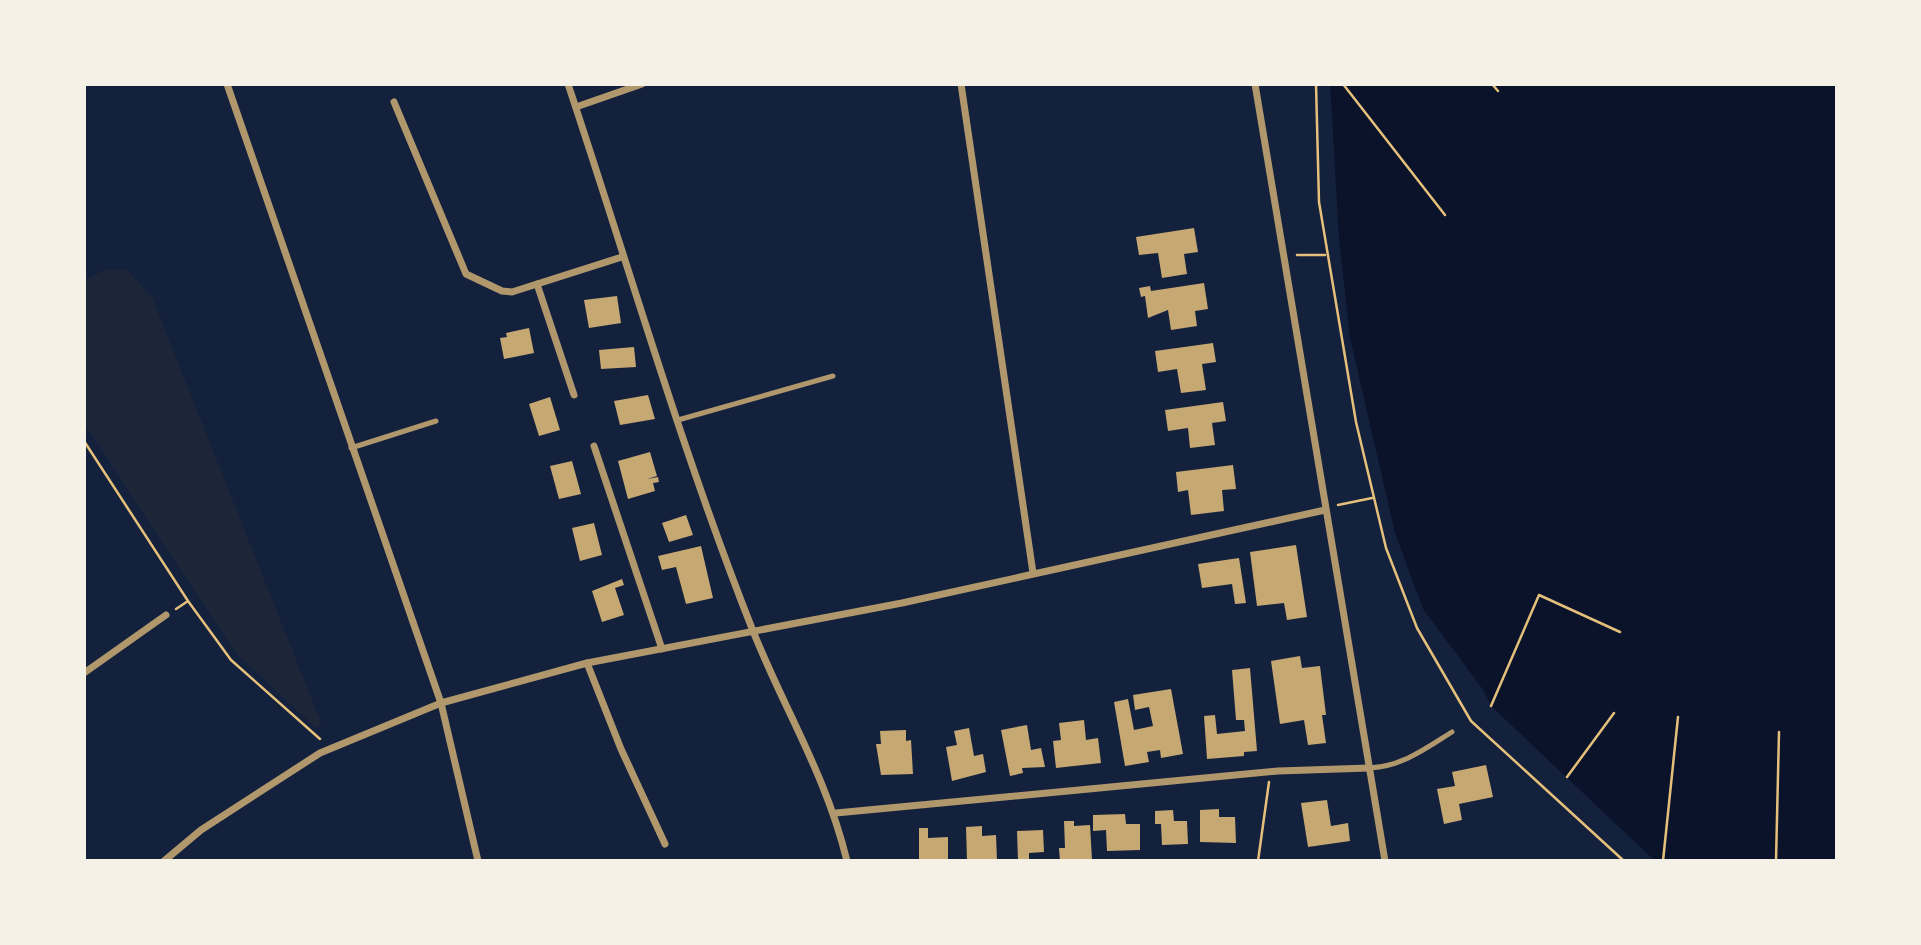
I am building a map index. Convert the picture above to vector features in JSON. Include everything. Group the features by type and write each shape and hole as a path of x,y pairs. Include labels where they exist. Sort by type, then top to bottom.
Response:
{"street":[{"path":"227,84 441,703 478,861"},
{"path":"568,84 622,257 754,632 836,813 847,861"},
{"path":"576,107 642,84"},
{"path":"961,84 1033,573"},
{"path":"1255,84 1385,861"},
{"path":"394,102 466,274 502,291 512,292 622,257"},
{"path":"537,284 574,396"},
{"path":"594,446 663,649"},
{"path":"164,861 201,830 330,748 441,703 587,663 754,632 1325,510"},
{"path":"84,673 166,615"},
{"path":"587,663 621,749 665,845"},
{"path":"836,813 1269,772 1369,768"}],"lane":[{"path":"678,420 833,376"},
{"path":"351,448 436,421"},
{"path":"1369,768 1385,768 1412,757 1452,732"}],"path":[{"path":"1316,84 1319,202 1356,422 1386,548 1418,628 1461,708 1534,781 1624,861"},
{"path":"1343,84 1446,215"},
{"path":"1492,84 1498,91"},
{"path":"1283,256 1327,255"},
{"path":"84,441 188,601 231,660 330,748"},
{"path":"1325,510 1342,503 1373,498"},
{"path":"1491,706 1538,595 1620,632"},
{"path":"1566,777 1614,713"},
{"path":"1663,861 1678,716"},
{"path":"1776,861 1779,732"},
{"path":"1258,861 1269,772"}],"shaded area":[{"path":"1330,84 1837,84 1837,861 1655,861 1491,706 1484,691 1423,609 1395,533 1350,338 1339,239"},
{"path":"104,270 127,270 152,297 322,725 316,728 237,654 84,423 84,281"}],"building":[{"path":"1194,228 1198,252 1184,254 1187,274 1162,278 1158,253 1139,255 1136,237"},
{"path":"1204,283 1208,309 1195,311 1197,326 1171,330 1168,310 1148,318 1145,296 1141,297 1139,288 1150,286 1151,291"},
{"path":"617,296 621,323 589,328 584,300"},
{"path":"529,328 534,353 504,359 500,338 507,337 506,333"},
{"path":"1213,343 1216,362 1202,364 1206,390 1181,393 1177,369 1158,372 1155,351"},
{"path":"634,347 636,367 601,369 599,350"},
{"path":"648,395 655,419 620,425 614,401"},
{"path":"550,397 560,430 539,436 529,404"},
{"path":"1223,402 1226,421 1212,423 1215,445 1190,448 1188,428 1168,431 1165,410"},
{"path":"650,452 657,476 647,479 658,477 659,482 653,483 655,491 628,499 618,461"},
{"path":"572,461 581,494 559,499 550,466"},
{"path":"1233,465 1236,489 1222,490 1224,511 1191,515 1188,490 1178,492 1176,472"},
{"path":"686,515 693,535 669,542 662,523"},
{"path":"594,523 602,555 580,561 572,528"},
{"path":"1296,545 1307,617 1287,620 1284,603 1257,606 1250,552"},
{"path":"701,546 713,598 686,604 676,567 662,570 658,556"},
{"path":"1239,558 1246,603 1235,604 1232,584 1202,588 1198,564"},
{"path":"622,579 624,585 615,588 624,615 602,622 592,591"},
{"path":"1300,656 1302,668 1320,666 1326,715 1322,715 1326,743 1308,745 1304,720 1280,724 1271,661"},
{"path":"1250,668 1257,751 1244,752 1244,756 1207,759 1204,716 1215,715 1217,734 1245,731 1244,720 1236,720 1232,670"},
{"path":"1171,689 1183,754 1161,758 1160,750 1147,752 1149,762 1125,766 1114,702 1128,699 1134,730 1153,726 1149,707 1135,710 1133,695"},
{"path":"1084,720 1086,740 1098,738 1101,763 1056,768 1053,741 1061,740 1059,723"},
{"path":"1027,725 1031,750 1041,748 1045,767 1022,768 1023,773 1010,776 1001,730"},
{"path":"969,728 974,756 983,754 986,772 952,781 946,747 957,745 954,731"},
{"path":"906,730 906,741 911,740 913,774 881,775 876,744 881,744 880,731"},
{"path":"1486,765 1493,797 1459,804 1462,820 1444,824 1437,789 1455,786 1452,772"},
{"path":"1327,800 1331,826 1348,823 1350,841 1308,847 1301,803"},
{"path":"1219,809 1219,817 1235,817 1236,843 1200,842 1200,810"},
{"path":"1173,810 1174,821 1187,821 1188,844 1162,845 1161,824 1155,824 1155,811"},
{"path":"1125,814 1126,824 1140,824 1140,850 1107,851 1106,830 1093,831 1093,815"},
{"path":"1064,821 1074,821 1074,826 1090,825 1092,860 1060,861 1059,848 1065,848"},
{"path":"982,826 982,836 996,835 997,861 967,861 966,827"},
{"path":"919,828 928,828 928,838 948,837 948,861 919,861"},
{"path":"1043,830 1044,852 1029,853 1029,861 1018,861 1017,831"}]}
